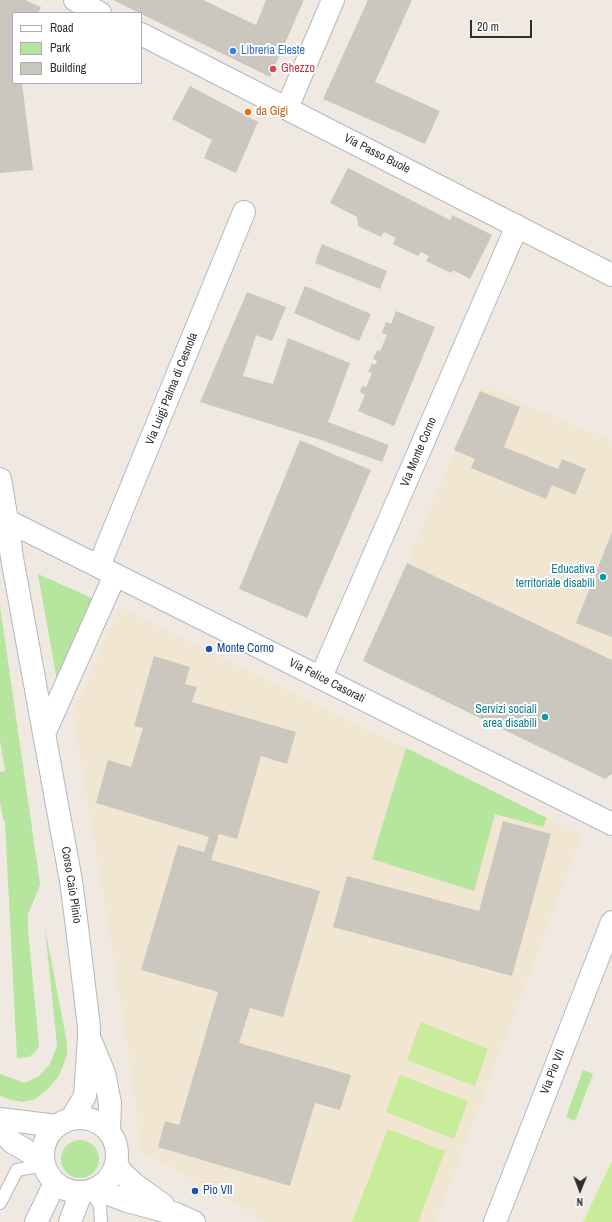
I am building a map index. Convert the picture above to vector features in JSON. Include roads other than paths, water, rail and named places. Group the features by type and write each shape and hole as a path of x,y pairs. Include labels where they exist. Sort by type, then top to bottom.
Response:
{"street":[{"path":"287,108 334,0"},
{"name":"Via Passo Buole","path":"142,35 612,275"},
{"name":"Via Luigi Palma di Cesnola","path":"107,571 244,212"},
{"name":"Via Monte Corno","path":"320,677 517,226"},
{"name":"Corso Caio Plinio","path":"0,479 4,519 72,888 89,1038 85,1096 64,1122"},
{"name":"Via Felice Casorati","path":"4,519 612,824"},
{"path":"44,734 107,571"},
{"name":"Via Pio VII","path":"495,1222 612,922"},
{"name":"Corso Caio Plinio","path":"89,1038 104,1072 110,1103 110,1131"},
{"path":"0,1119 64,1122 81,1117 92,1119 102,1124 110,1131 118,1153 117,1165 112,1176 106,1182 89,1191 70,1222"},
{"path":"36,1222 49,1174 42,1155 44,1145 49,1133 64,1122"},
{"path":"0,1130 12,1142 29,1152 62,1188 71,1192 89,1191 185,1218"},
{"path":"117,1165 123,1174 134,1184 185,1218"}],"lane":[{"path":"0,1203 17,1170 49,1174"},
{"path":"89,1191 100,1206 101,1222"}],"place":[{"name":"Libreria Eleste","path":"233,51"},
{"name":"Ghezzo","path":"273,69"},
{"name":"da Gigi","path":"248,112"},
{"name":"Educativa territoriale disabili","path":"603,577"},
{"name":"Monte Corno","path":"209,649"},
{"name":"Servizi sociali area disabili","path":"545,717"},
{"name":"Pio VII","path":"195,1191"}]}
